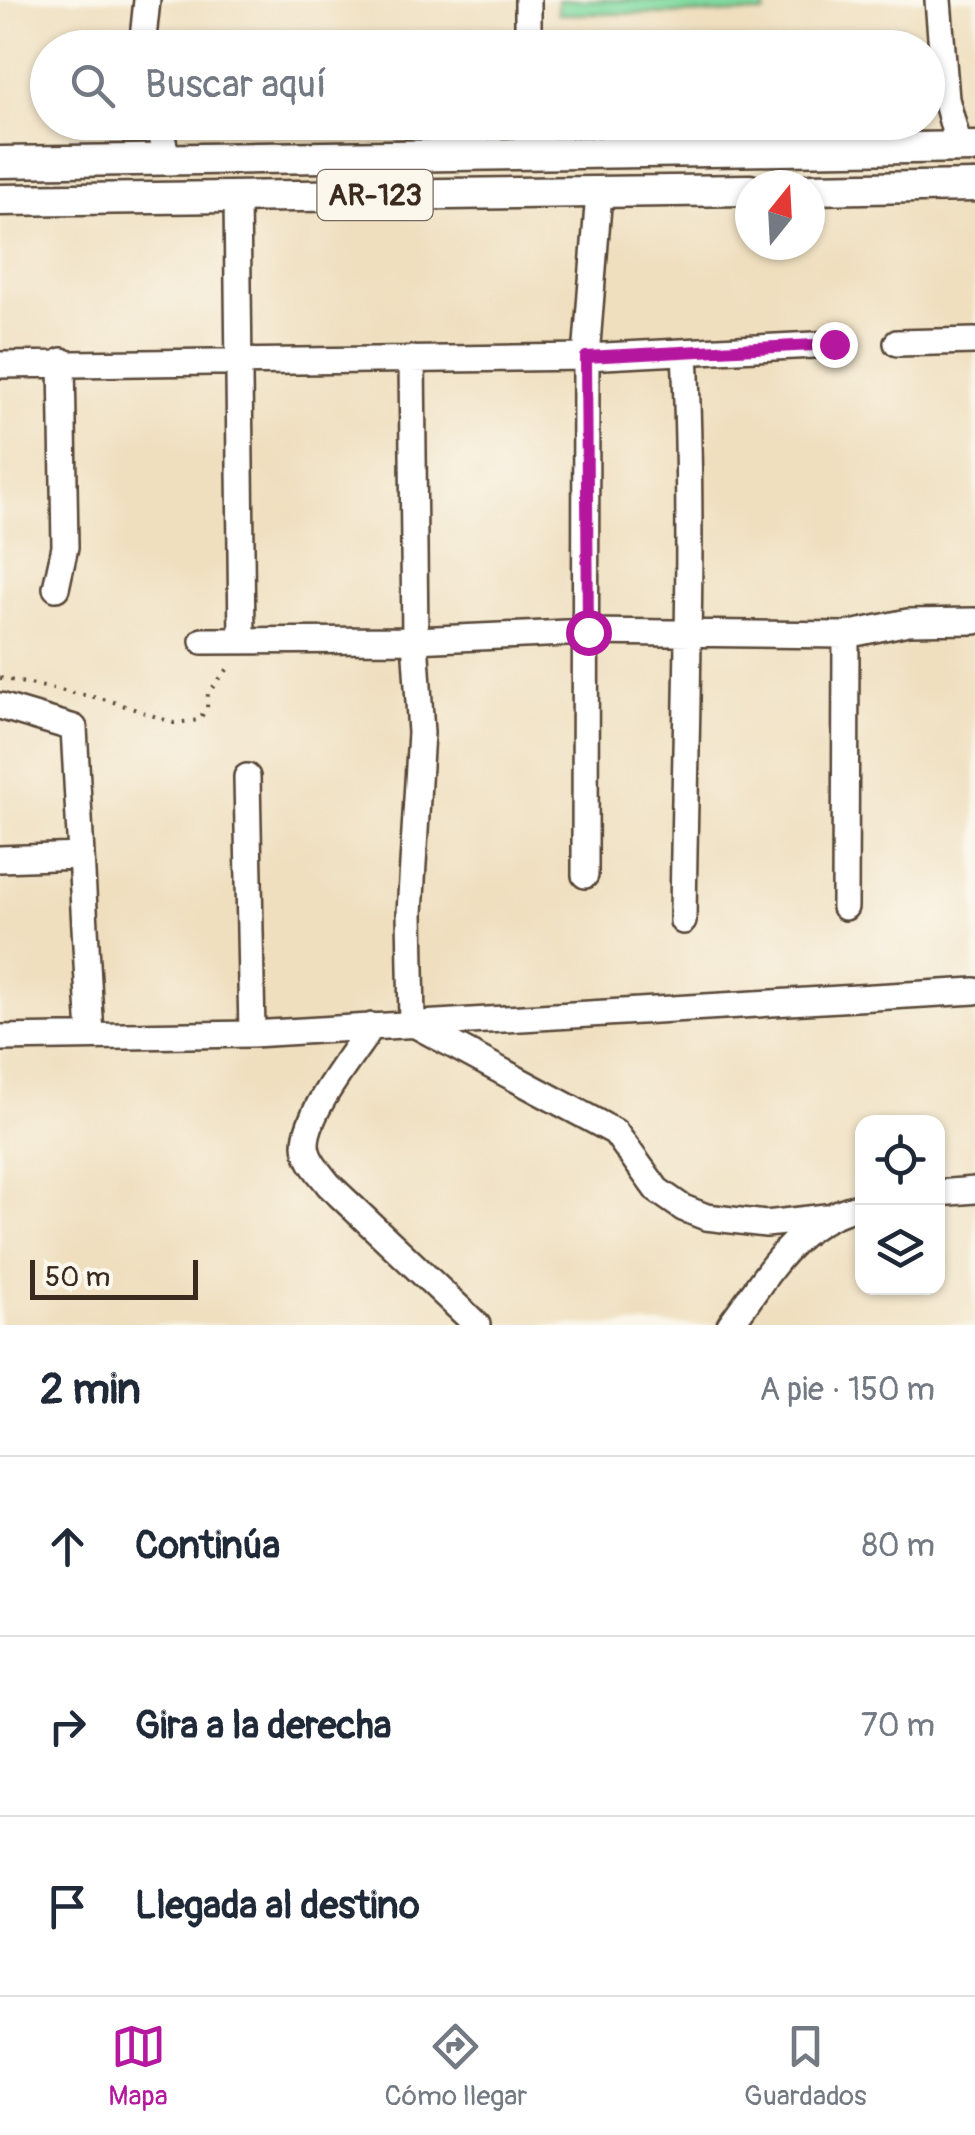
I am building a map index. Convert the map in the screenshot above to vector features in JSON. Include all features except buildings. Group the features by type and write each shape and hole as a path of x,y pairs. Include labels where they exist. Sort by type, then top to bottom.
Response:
{"main road":[{"name":"AR-123","path":"0,162 967,147"},
{"path":"825,189 975,186"},
{"name":"AR-123","path":"0,200 735,190"}],"street":[{"path":"144,30 147,0"},
{"path":"528,0 528,30"},
{"path":"938,0 940,30"},
{"path":"945,87 946,99 967,147"},
{"path":"163,140 167,160"},
{"path":"527,140 527,154"},
{"path":"585,874 586,357 599,193"},
{"path":"237,196 242,640"},
{"path":"897,343 975,341"},
{"path":"0,365 62,361 238,363 586,357 834,344"},
{"path":"684,921 685,633 692,508 686,352"},
{"path":"412,359 415,640 422,732 410,913 412,1023"},
{"path":"56,588 64,548 62,361"},
{"path":"203,641 415,640 588,632 846,635 908,622 975,621"},
{"path":"845,907 846,635"},
{"path":"0,706 74,728 91,1036"},
{"path":"247,778 252,1034"},
{"path":"0,859 80,856"},
{"path":"0,1038 252,1034 975,991"},
{"path":"412,1023 616,1132 657,1190 706,1218 766,1224 826,1217 855,1208"},
{"path":"372,1026 310,1125 306,1145 311,1162 329,1185 476,1325"},
{"path":"945,1192 975,1190"},
{"path":"730,1325 786,1246 826,1217"}],"path":[{"path":"0,678 108,700 174,722 199,720 207,708 208,692 236,659 242,640"}],"green space":[{"path":"558,0 765,0 765,13 558,14"}],"route":[{"path":"588,632 586,357 834,344"}]}
